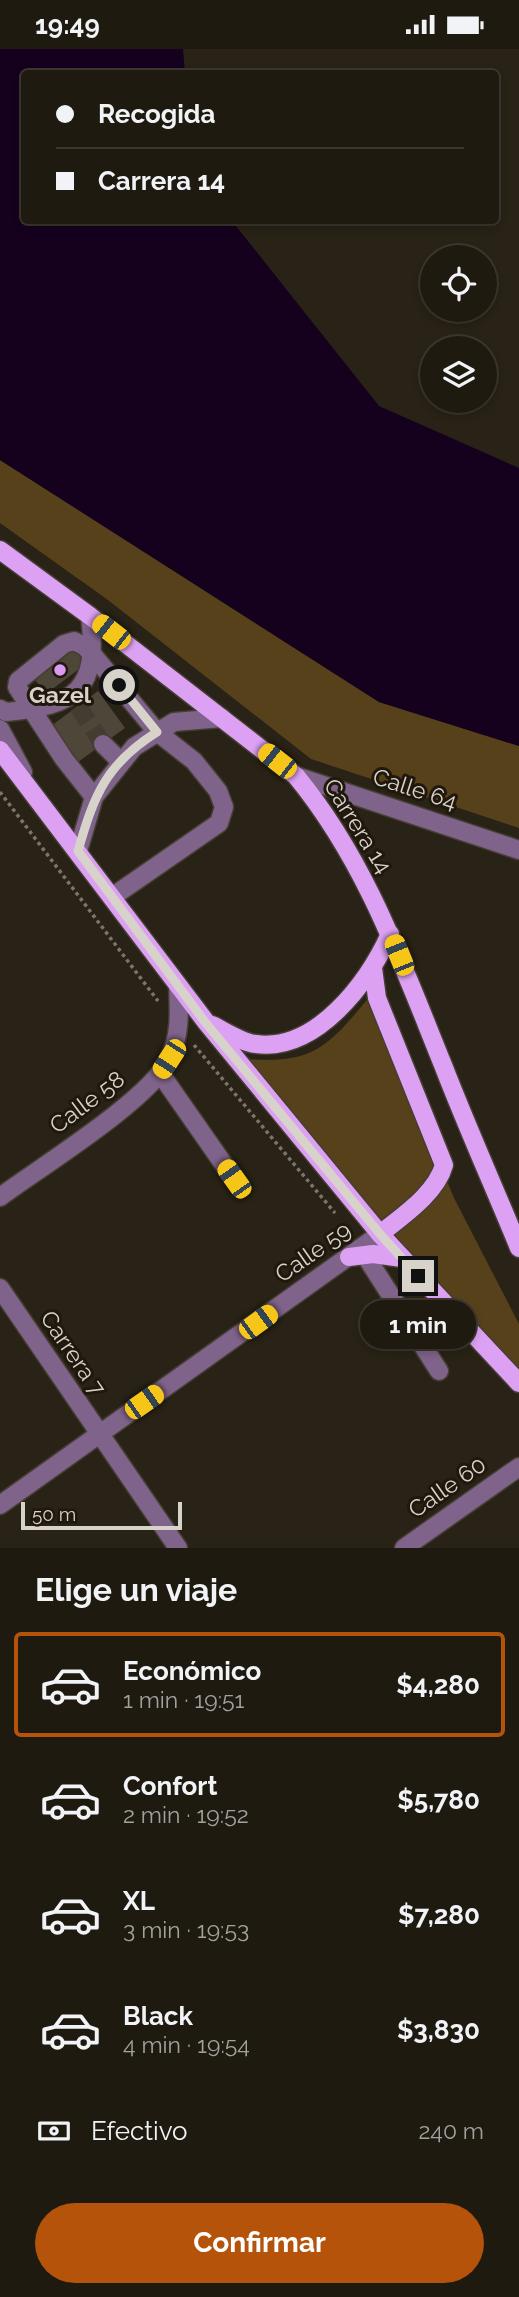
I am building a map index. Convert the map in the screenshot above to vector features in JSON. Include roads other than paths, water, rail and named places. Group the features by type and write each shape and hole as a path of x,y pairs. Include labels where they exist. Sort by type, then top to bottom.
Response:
{"main road":[{"name":"Carrera 14","path":"0,550 90,616 296,776 322,808 346,845 390,934 519,1248"},
{"path":"0,750 205,1022 380,1234 519,1383"},
{"path":"205,1022 255,1045 292,1042 323,1022 373,968 390,934"},
{"path":"373,968 377,998 444,1165 433,1185 380,1234"},
{"path":"357,1256 402,1258"}],"street":[{"path":"0,709 6,712 33,710 75,701 87,680 93,655 90,616"},
{"path":"94,797 19,694 18,681 64,644 74,641 85,646 152,722 157,732 194,761 218,791 225,807 219,823 112,897"},
{"path":"78,851 94,797 134,747 174,722 222,718"},
{"path":"0,729 38,799"},
{"path":"103,744 121,762"},
{"name":"Calle 64","path":"296,776 519,850"},
{"name":"Calle 58","path":"0,1197 136,1098 160,1073 169,1059 180,1027 178,985"},
{"path":"160,1073 234,1179"},
{"name":"Calle 59","path":"0,1505 357,1256 380,1234"},
{"path":"357,1256 439,1371"},
{"name":"Carrera 7","path":"0,1288 178,1548"},
{"name":"Calle 60","path":"404,1548 519,1467"}],"tunnel":[{"path":"78,706 103,744"}],"place":[{"name":"Gazel","path":"60,670"}]}
